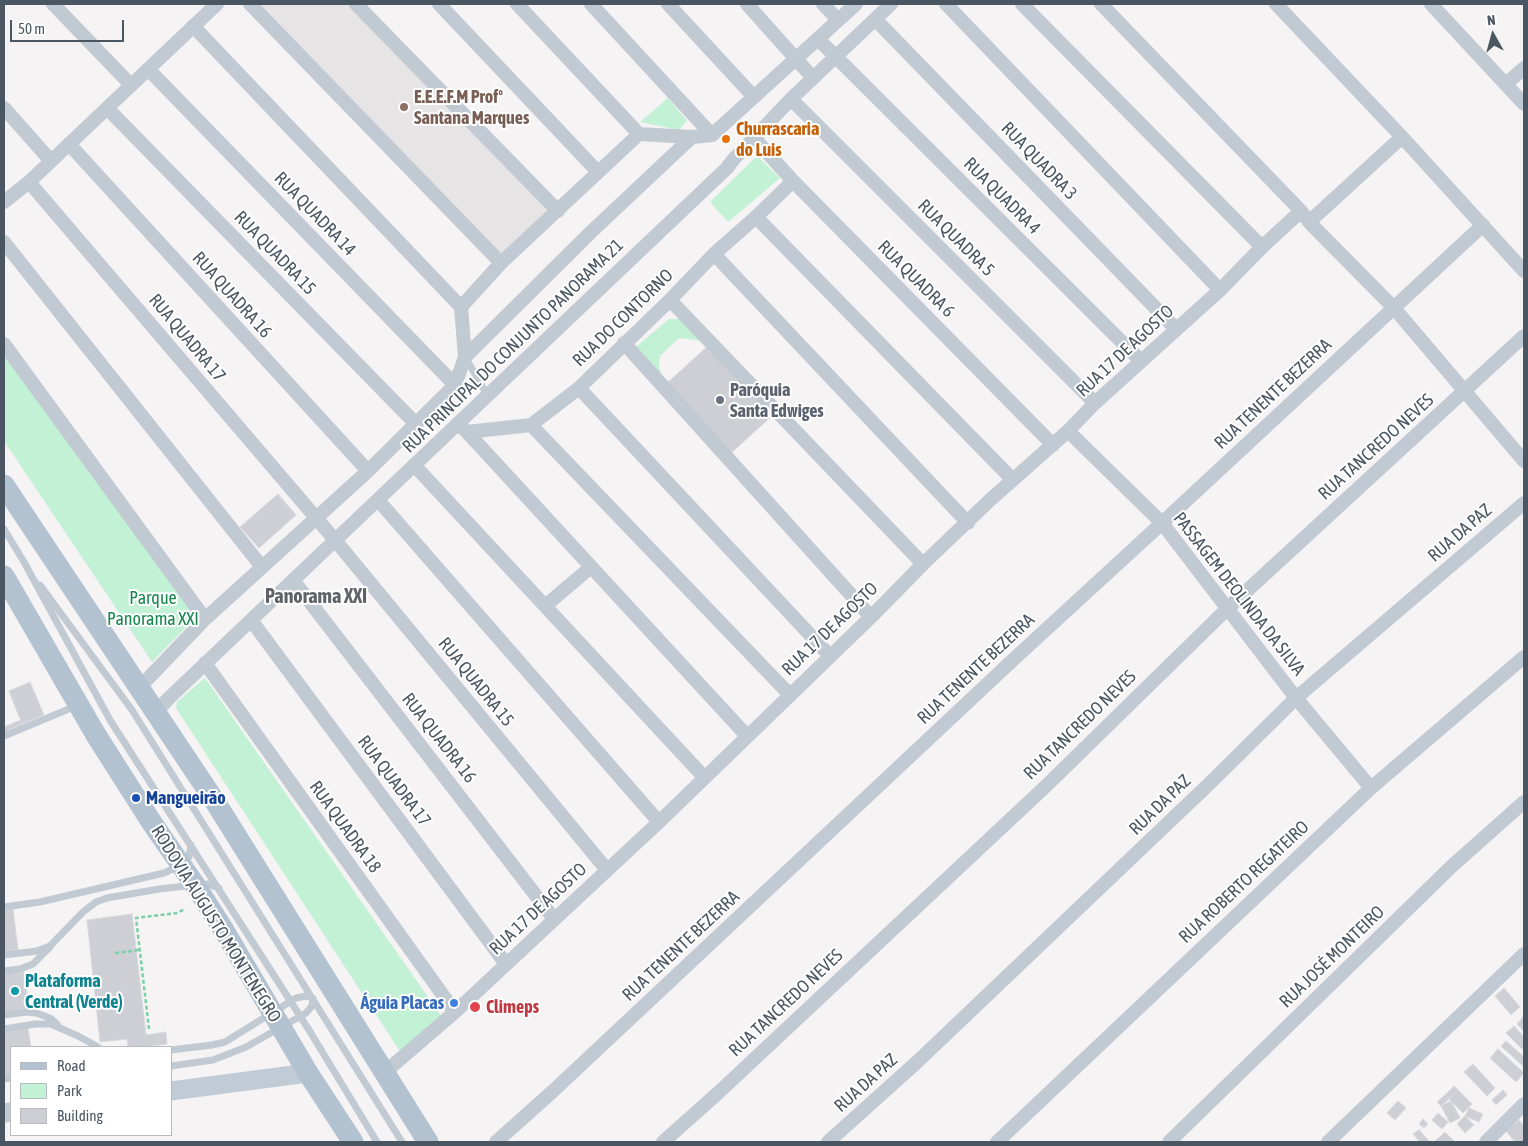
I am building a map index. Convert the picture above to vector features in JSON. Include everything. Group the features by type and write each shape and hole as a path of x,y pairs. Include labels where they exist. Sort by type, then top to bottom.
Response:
{"main road":[{"path":"4,485 214,800 428,1142"},
{"name":"RODOVIA AUGUSTO MONTENEGRO","path":"4,576 79,705 152,823 282,1013 308,1073 353,1142"}],"street":[{"path":"53,4 131,85"},
{"path":"250,4 501,263"},
{"path":"356,4 558,211"},
{"path":"439,4 598,172"},
{"path":"518,4 639,134 692,137 712,135 856,4"},
{"path":"591,4 712,135"},
{"path":"668,4 754,97"},
{"path":"747,4 813,78"},
{"path":"823,4 838,20"},
{"name":"RUA PRINCIPAL DO CONJUNTO PANORAMA 21","path":"156,712 205,663 414,466 462,427 488,396 728,168 791,99 891,4"},
{"path":"946,4 1220,290"},
{"path":"1022,4 1262,246"},
{"path":"1101,4 1394,308 1524,461"},
{"path":"1276,4 1402,137 1524,271"},
{"path":"1431,4 1524,104"},
{"path":"4,202 52,161 193,26 210,6"},
{"name":"RUA QUADRA 3","path":"875,19 1176,329"},
{"path":"193,26 460,307 465,357"},
{"path":"818,39 836,57"},
{"name":"RUA QUADRA 4","path":"836,57 1141,361"},
{"path":"1506,84 1524,68"},
{"name":"RUA QUADRA 14","path":"148,69 456,385"},
{"name":"RUA QUADRA 5","path":"791,99 1095,403"},
{"path":"4,108 52,161"},
{"name":"RUA QUADRA 15","path":"107,108 416,424"},
{"path":"460,307 501,263 639,134"},
{"name":"RUA PRINCIPAL DO CONJUNTO PANORAMA 21","path":"140,687 205,619 368,471 456,385 465,357 590,232 692,137"},
{"name":"RUA 17 DE AGOSTO","path":"384,1073 455,1012 659,822 871,617 923,564 1068,431 1095,403 1220,290 1262,246 1305,216 1402,137"},
{"name":"RUA QUADRA 6","path":"754,138 793,181 1053,445"},
{"name":"RUA QUADRA 16","path":"69,144 368,471"},
{"name":"RUA DO CONTORNO","path":"531,425 579,388 670,300 714,254 793,181"},
{"name":"RUA QUADRA 17","path":"29,182 316,519"},
{"path":"756,217 1013,480"},
{"name":"RUA TENENTE BEZERRA","path":"496,1142 559,1086 1015,658 1483,225"},
{"path":"4,242 262,567"},
{"path":"714,254 968,523"},
{"path":"670,300 923,564"},
{"name":"RUA TANCREDO NEVES","path":"663,1142 733,1080 1038,793 1227,609 1524,336"},
{"path":"624,343 871,617"},
{"path":"4,344 205,619"},
{"path":"579,388 830,656"},
{"path":"462,427 531,425 790,695"},
{"path":"462,427 747,736"},
{"name":"PASSAGEM DEOLINDA DA SILVA","path":"1068,431 1162,523 1296,698 1371,788"},
{"path":"414,466 704,777"},
{"path":"378,500 659,822"},
{"name":"RUA DA PAZ","path":"828,1142 917,1062 1209,784 1296,698 1524,503"},
{"name":"RUA QUADRA 15","path":"316,519 606,870"},
{"path":"545,606 591,567"},
{"name":"RUA QUADRA 16","path":"293,580 554,919"},
{"name":"RUA QUADRA 17","path":"251,620 506,964"},
{"name":"RUA ROBERTO REGATEIRO","path":"997,1142 1371,788 1524,657"},
{"name":"RUA QUADRA 18","path":"205,663 455,1012"},
{"name":"RUA JOSÉ MONTEIRO","path":"1169,1142 1452,866 1524,802"},
{"path":"1328,1142 1524,954"},
{"path":"172,1091 308,1073"},
{"path":"1486,1142 1524,1104"}],"lane":[{"path":"465,357 488,396"},
{"path":"4,529 110,720 219,888 282,1013"},
{"path":"24,562 132,710 402,1142"},
{"path":"4,736 79,705"},
{"path":"4,907 40,902 151,877 181,865 189,857 191,845"},
{"path":"4,971 20,969 34,964 83,912 96,902 107,898 159,889 207,884 219,888"},
{"path":"4,955 37,951 52,945"},
{"path":"172,1066 228,1056 306,996 313,998"},
{"path":"172,1050 225,1042 282,1013 300,1016 306,1013 312,1006 313,998"},
{"path":"4,1015 26,1012 36,1013 50,1018 62,1028"},
{"path":"282,1013 300,1016 377,1142"},
{"path":"4,1029 36,1024 51,1024 96,1046"}],"path":[{"path":"149,1028 136,918 177,913 185,909"},
{"path":"115,953 139,950"}],"shaded area":[{"name":"E.E.E.F.M Profº Santana Marques","path":"255,4 350,4 553,211 500,257"}],"green space":[{"path":"668,98 687,121 679,130 640,122"},
{"path":"757,156 780,178 728,222 710,202"},
{"path":"669,319 681,319 703,341 679,338 660,356 659,365 664,388 631,351"},
{"name":"Parque Panorama XXI","path":"4,353 197,616 152,662 4,441"},
{"name":"Parque Panorama XXI","path":"205,678 442,1017 401,1053 176,708 177,702"}],"building":[{"name":"Paróquia Santa Edwiges","path":"709,345 774,414 729,455 665,385"},
{"path":"278,494 296,515 259,548 240,527"},
{"path":"30,682 44,715 22,724 9,691"},
{"path":"21,720 22,724 4,732 4,727"},
{"path":"13,909 18,950 4,952 4,911"},
{"path":"132,914 146,1035 166,1032 167,1044 128,1046 127,1039 100,1042 87,920"},
{"name":"Plataforma Central (Verde)","path":"24,972 29,1008 4,1012 4,974"},
{"path":"1504,988 1520,1007 1511,1015 1495,996"},
{"path":"1524,1018 1524,1031 1517,1024"},
{"path":"1514,1026 1524,1037 1524,1048 1522,1049 1506,1033"},
{"path":"28,1028 31,1046 10,1046 10,1076 4,1077 4,1031"},
{"path":"1506,1041 1524,1057 1524,1067 1501,1046"},
{"path":"1498,1049 1524,1073 1516,1082 1490,1058"},
{"path":"1473,1064 1495,1088 1487,1096 1464,1072"},
{"path":"1454,1086 1458,1090 1449,1099 1445,1095"},
{"path":"1458,1090 1472,1104 1463,1113 1449,1099"},
{"path":"1503,1090 1507,1095 1496,1105 1492,1100"},
{"path":"1445,1095 1449,1099 1441,1106 1437,1102"},
{"path":"1398,1101 1406,1108 1395,1120 1387,1113"},
{"path":"1451,1101 1460,1118 1450,1123 1441,1106"},
{"path":"1469,1108 1483,1114 1479,1122 1465,1116"},
{"path":"1438,1113 1448,1122 1442,1129 1432,1120"},
{"path":"1465,1116 1474,1125 1465,1133 1457,1124"},
{"path":"1423,1119 1428,1124 1424,1128 1419,1124"},
{"path":"1519,1120 1524,1126 1524,1142 1515,1142 1506,1131"},
{"path":"1419,1130 1430,1142 1420,1142 1413,1134"},
{"path":"1445,1132 1455,1142 1435,1141"}],"place":[{"name":"E.E.E.F.M Profº Santana Marques","path":"404,107"},
{"name":"Churrascaria do Luis","path":"726,139"},
{"name":"Paróquia Santa Edwiges","path":"720,400"},
{"name":"Mangueirão","path":"136,798"},
{"name":"Plataforma Central (Verde)","path":"15,991"},
{"name":"Águia Placas","path":"454,1003"},
{"name":"Climeps","path":"475,1007"}],"district":[{"name":"Panorama XXI","path":"316,597"}]}
